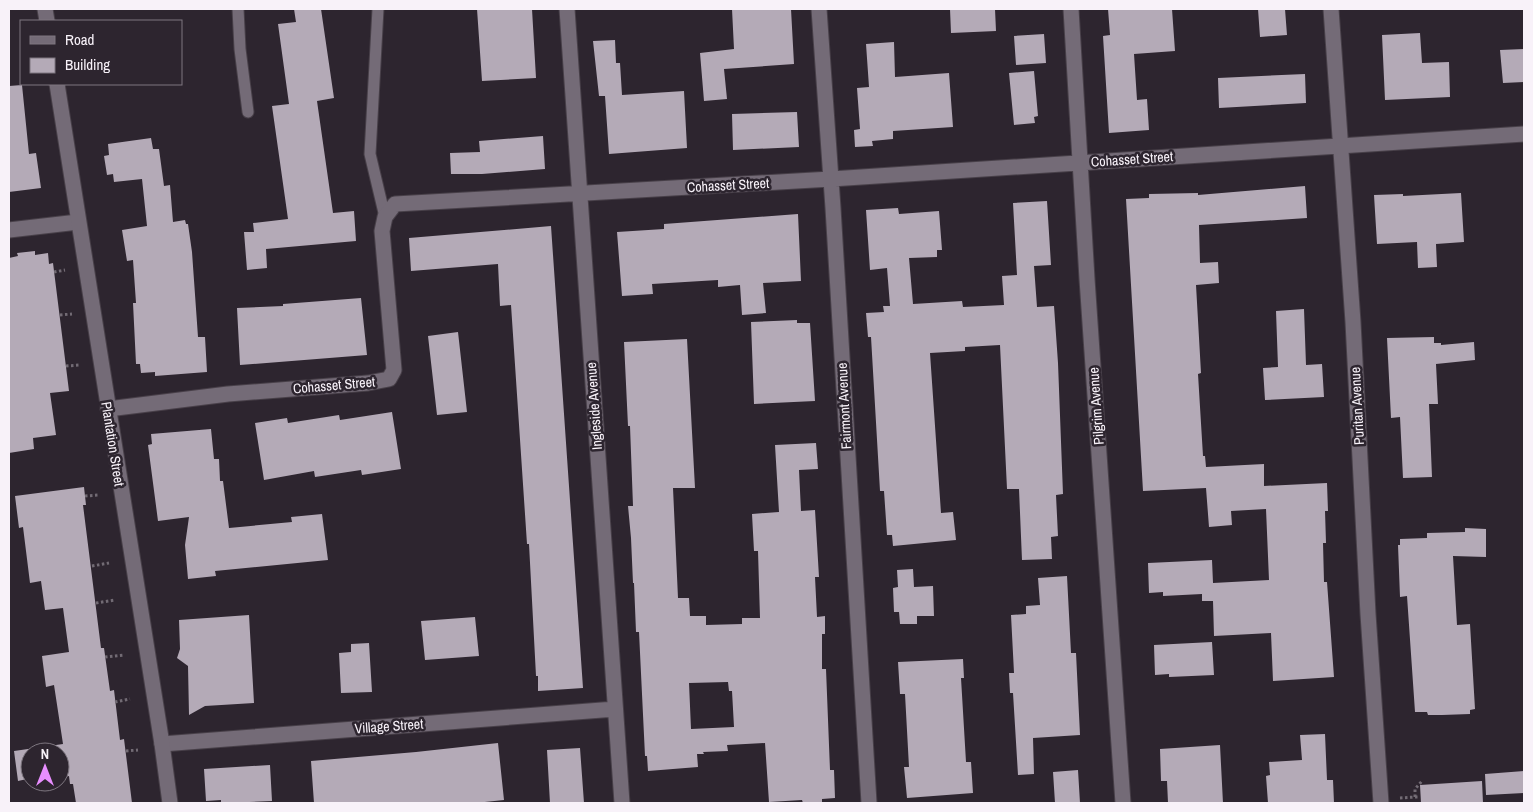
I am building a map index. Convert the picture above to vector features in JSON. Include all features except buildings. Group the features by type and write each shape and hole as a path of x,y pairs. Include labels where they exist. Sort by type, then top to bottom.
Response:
{"street":[{"name":"Ingleside Avenue","path":"567,9 578,193 622,803"},
{"name":"Fairmont Avenue","path":"819,9 869,803"},
{"name":"Pilgrim Avenue","path":"1071,9 1123,803"},
{"name":"Puritan Avenue","path":"1332,9 1381,803"},
{"name":"Plantation Street","path":"57,85 170,803"},
{"name":"Cohasset Street","path":"108,409 228,394 389,380 394,370 382,231 386,217 395,204 830,179 1524,134"},
{"path":"9,230 78,222"},
{"name":"Village Street","path":"162,744 615,709"}],"lane":[{"path":"238,9 240,49 248,112"},
{"path":"378,9 370,154 386,217"}],"path":[{"path":"54,272 65,270"},
{"path":"60,315 72,314"},
{"path":"66,366 80,365"},
{"path":"85,496 99,495"},
{"path":"92,566 109,563"},
{"path":"96,603 114,600"},
{"path":"105,657 124,655"},
{"path":"115,702 130,699"},
{"path":"126,751 138,750"},
{"path":"1415,797 1415,789 1422,781"},
{"path":"1399,798 1420,797"}]}
